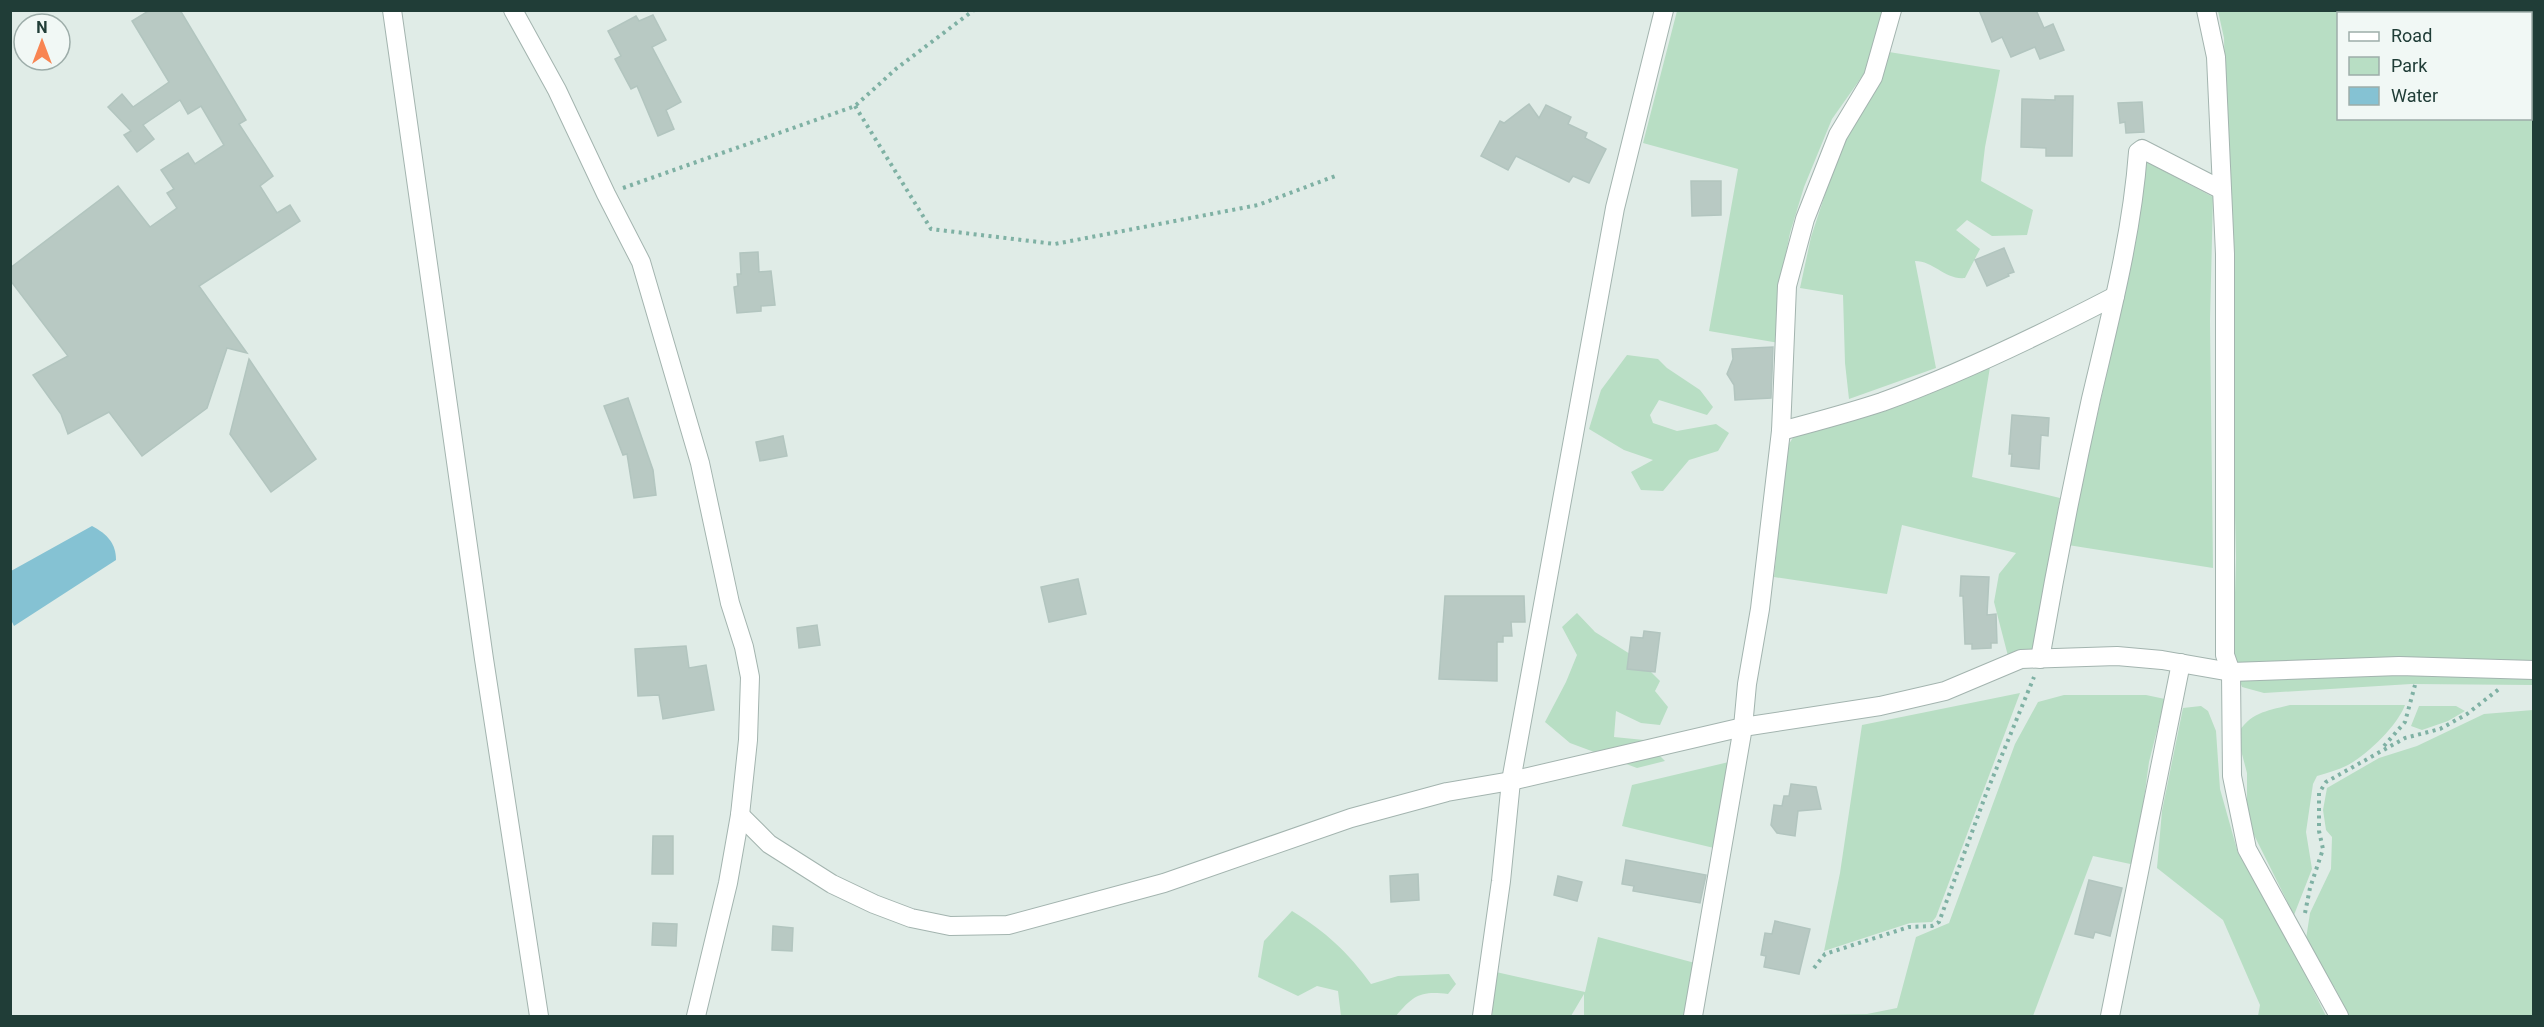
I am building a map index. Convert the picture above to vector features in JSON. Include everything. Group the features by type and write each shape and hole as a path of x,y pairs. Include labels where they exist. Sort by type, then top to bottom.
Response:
{"street":[{"path":"392,10 486,670 539,1017"},
{"path":"513,10 557,90 606,194 642,262 700,463 730,603 744,647 750,678 740,815 728,883 696,1017"},
{"path":"1482,1017 1502,881 1511,781 1615,208 1664,10"},
{"path":"1693,1017 1743,727 1747,684 1760,609 1781,431 1787,286 1805,219 1838,135 1873,77 1892,10"},
{"path":"2206,10 2216,57 2222,190 2224,656 2231,672 2232,776 2247,849 2280,907 2298,946 2339,1017"},
{"path":"2040,659 2064,522 2115,296 2136,180 2138,152 2142,149 2157,155 2222,190"},
{"path":"1781,431 1881,402 2014,346 2115,296"},
{"path":"740,815 769,844 832,884 874,904 911,918 950,926 1008,925 1164,883 1351,818 1448,792 1511,781 1743,727 1891,704 1945,691 2021,659 2117,656 2181,663 2231,672 2420,667 2529,669"},
{"path":"2110,1017 2181,663"}],"path":[{"path":"606,194 855,106 897,68 974,10"},
{"path":"855,106 932,229 1054,244 1258,206 1338,175"},
{"path":"1814,968 1825,954 1910,927 1932,926 1939,921 2040,659"},
{"path":"2380,750 2405,722 2420,667"},
{"path":"2298,946 2310,888 2323,849 2319,831 2319,793 2326,782 2380,750 2405,738 2440,729 2467,714 2529,669"}],"green space":[{"path":"1677,11 1885,11 1868,68 1832,119 1804,187 1790,233 1779,290 1779,343 1709,331 1738,169 1643,143"},
{"path":"2218,11 2533,11 2533,685 2411,684 2264,693 2242,687 2233,663 2236,558 2224,38"},
{"path":"1889,52 2000,70 1981,181 2033,210 2027,235 1992,236 1967,220 1956,230 1980,249 1965,278 1951,276 1928,264 1915,261 1936,368 1849,399 1845,363 1843,295 1800,288 1811,237 1843,140"},
{"path":"2145,161 2213,197 2210,321 2213,568 2068,545 2122,306 2145,180"},
{"path":"1627,355 1658,359 1667,368 1700,390 1713,407 1707,415 1659,400 1650,415 1653,423 1677,431 1716,424 1729,433 1718,451 1689,460 1663,491 1641,490 1631,472 1653,460 1624,450 1589,429 1601,390"},
{"path":"1990,367 1972,477 2060,498 2032,656 2008,656 1994,602 1999,574 2016,553 1902,525 1887,594 1774,577 1787,447 1794,436 1931,393"},
{"path":"1577,613 1595,632 1638,659 1660,681 1655,691 1668,707 1660,725 1641,723 1616,711 1614,737 1644,740 1665,761 1637,768 1570,743 1545,722 1577,655 1562,627"},
{"path":"2020,693 1936,917 1932,922 1910,923 1824,951 1840,873 1862,725"},
{"path":"2064,695 2146,695 2165,699 2149,762 2135,865 2093,856 2033,1016 1812,1016 1867,1014 1897,1008 1916,937 1949,923 2015,744 2038,702"},
{"path":"2290,705 2405,705 2396,722 2364,754 2344,767 2317,776 2313,784 2306,832 2312,869 2294,915 2247,821 2247,773 2237,735 2253,717"},
{"path":"2201,706 2208,711 2216,731 2220,789 2238,853 2284,931 2326,1016 2258,1016 2260,1005 2223,920 2157,868 2162,811 2183,708"},
{"path":"2419,706 2456,706 2465,711 2448,721 2422,730 2411,726"},
{"path":"2533,710 2533,1016 2349,1016 2335,988 2311,959 2306,939 2310,913 2331,869 2332,837 2326,830 2323,810 2327,788 2379,758 2417,746 2484,714"},
{"path":"1733,761 1714,848 1622,826 1632,785"},
{"path":"1292,911 1336,943 1371,984 1398,976 1449,974 1456,984 1448,994 1431,993 1418,996 1396,1016 1341,1016 1338,991 1317,986 1298,996 1258,977 1264,941"},
{"path":"1598,937 1695,963 1686,1016 1584,1016 1584,994 1571,1016 1492,1016 1496,972 1585,992"}],"water":[{"path":"92,526 110,540 116,560 14,626 11,620 11,571"}],"building":[{"path":"150,10 180,10 246,120 239,124 273,176 260,186 277,213 290,205 300,221 199,286 247,353 227,348 207,408 142,456 109,412 68,434 61,414 33,375 68,356 10,280 10,268 118,186 150,227 177,208 167,193 174,189 161,170 188,153 195,164 224,145 201,106 188,114 180,100 143,125 154,139 137,152 124,135 131,131 108,107 122,94 133,107 169,82 132,21"},
{"path":"1979,10 2036,10 2044,28 2053,24 2064,50 2040,59 2035,47 2011,57 2002,37 1992,42"},
{"path":"653,15 666,40 652,47 681,102 666,110 674,129 658,136 637,86 631,89 615,59 621,56 608,31 636,16 639,21"},
{"path":"2055,96 2073,96 2072,156 2046,156 2046,148 2021,147 2022,99 2055,100"},
{"path":"2142,102 2144,132 2126,133 2125,122 2120,123 2118,103"},
{"path":"1529,104 1539,118 1546,105 1571,117 1568,124 1587,133 1585,138 1606,149 1589,183 1573,176 1569,182 1516,156 1508,170 1481,156 1500,121 1504,123"},
{"path":"1691,181 1721,181 1721,215 1692,216"},
{"path":"2004,248 2014,272 1987,286 1975,260"},
{"path":"758,252 759,272 771,271 775,305 761,306 761,311 737,313 734,287 738,286 737,274 741,274 740,253"},
{"path":"1773,347 1771,398 1735,400 1734,385 1727,374 1733,359 1732,349"},
{"path":"249,359 316,459 271,492 230,434"},
{"path":"628,398 653,470 656,495 634,498 627,454 623,455 604,406"},
{"path":"2012,415 2049,418 2048,436 2041,435 2039,469 2011,466 2012,454 2009,454"},
{"path":"783,436 787,456 760,461 756,442"},
{"path":"1961,576 1989,577 1987,615 1996,614 1997,643 1991,643 1991,648 1972,649 1972,644 1965,644 1963,596 1960,596"},
{"path":"1078,579 1086,614 1049,622 1041,587"},
{"path":"1445,596 1524,596 1525,622 1511,622 1512,636 1503,636 1503,642 1497,642 1497,681 1439,679"},
{"path":"817,625 820,645 799,648 797,628"},
{"path":"1644,631 1660,633 1655,672 1627,669 1631,637 1643,638"},
{"path":"686,646 689,668 706,665 714,710 663,719 659,695 638,696 635,649"},
{"path":"1791,784 1816,787 1821,809 1798,811 1795,836 1777,833 1771,825 1774,805 1782,806 1784,796 1789,796"},
{"path":"653,836 673,836 673,874 652,874"},
{"path":"1626,860 1706,875 1700,903 1633,891 1634,886 1622,884"},
{"path":"1418,874 1419,900 1391,902 1390,876"},
{"path":"1558,876 1582,882 1577,901 1554,895"},
{"path":"2089,880 2122,888 2110,936 2095,932 2093,938 2075,934"},
{"path":"1775,921 1810,929 1799,974 1764,967 1766,956 1761,955 1765,933 1772,934"},
{"path":"653,923 677,924 676,946 652,945"},
{"path":"773,926 793,928 792,951 772,950"}]}
